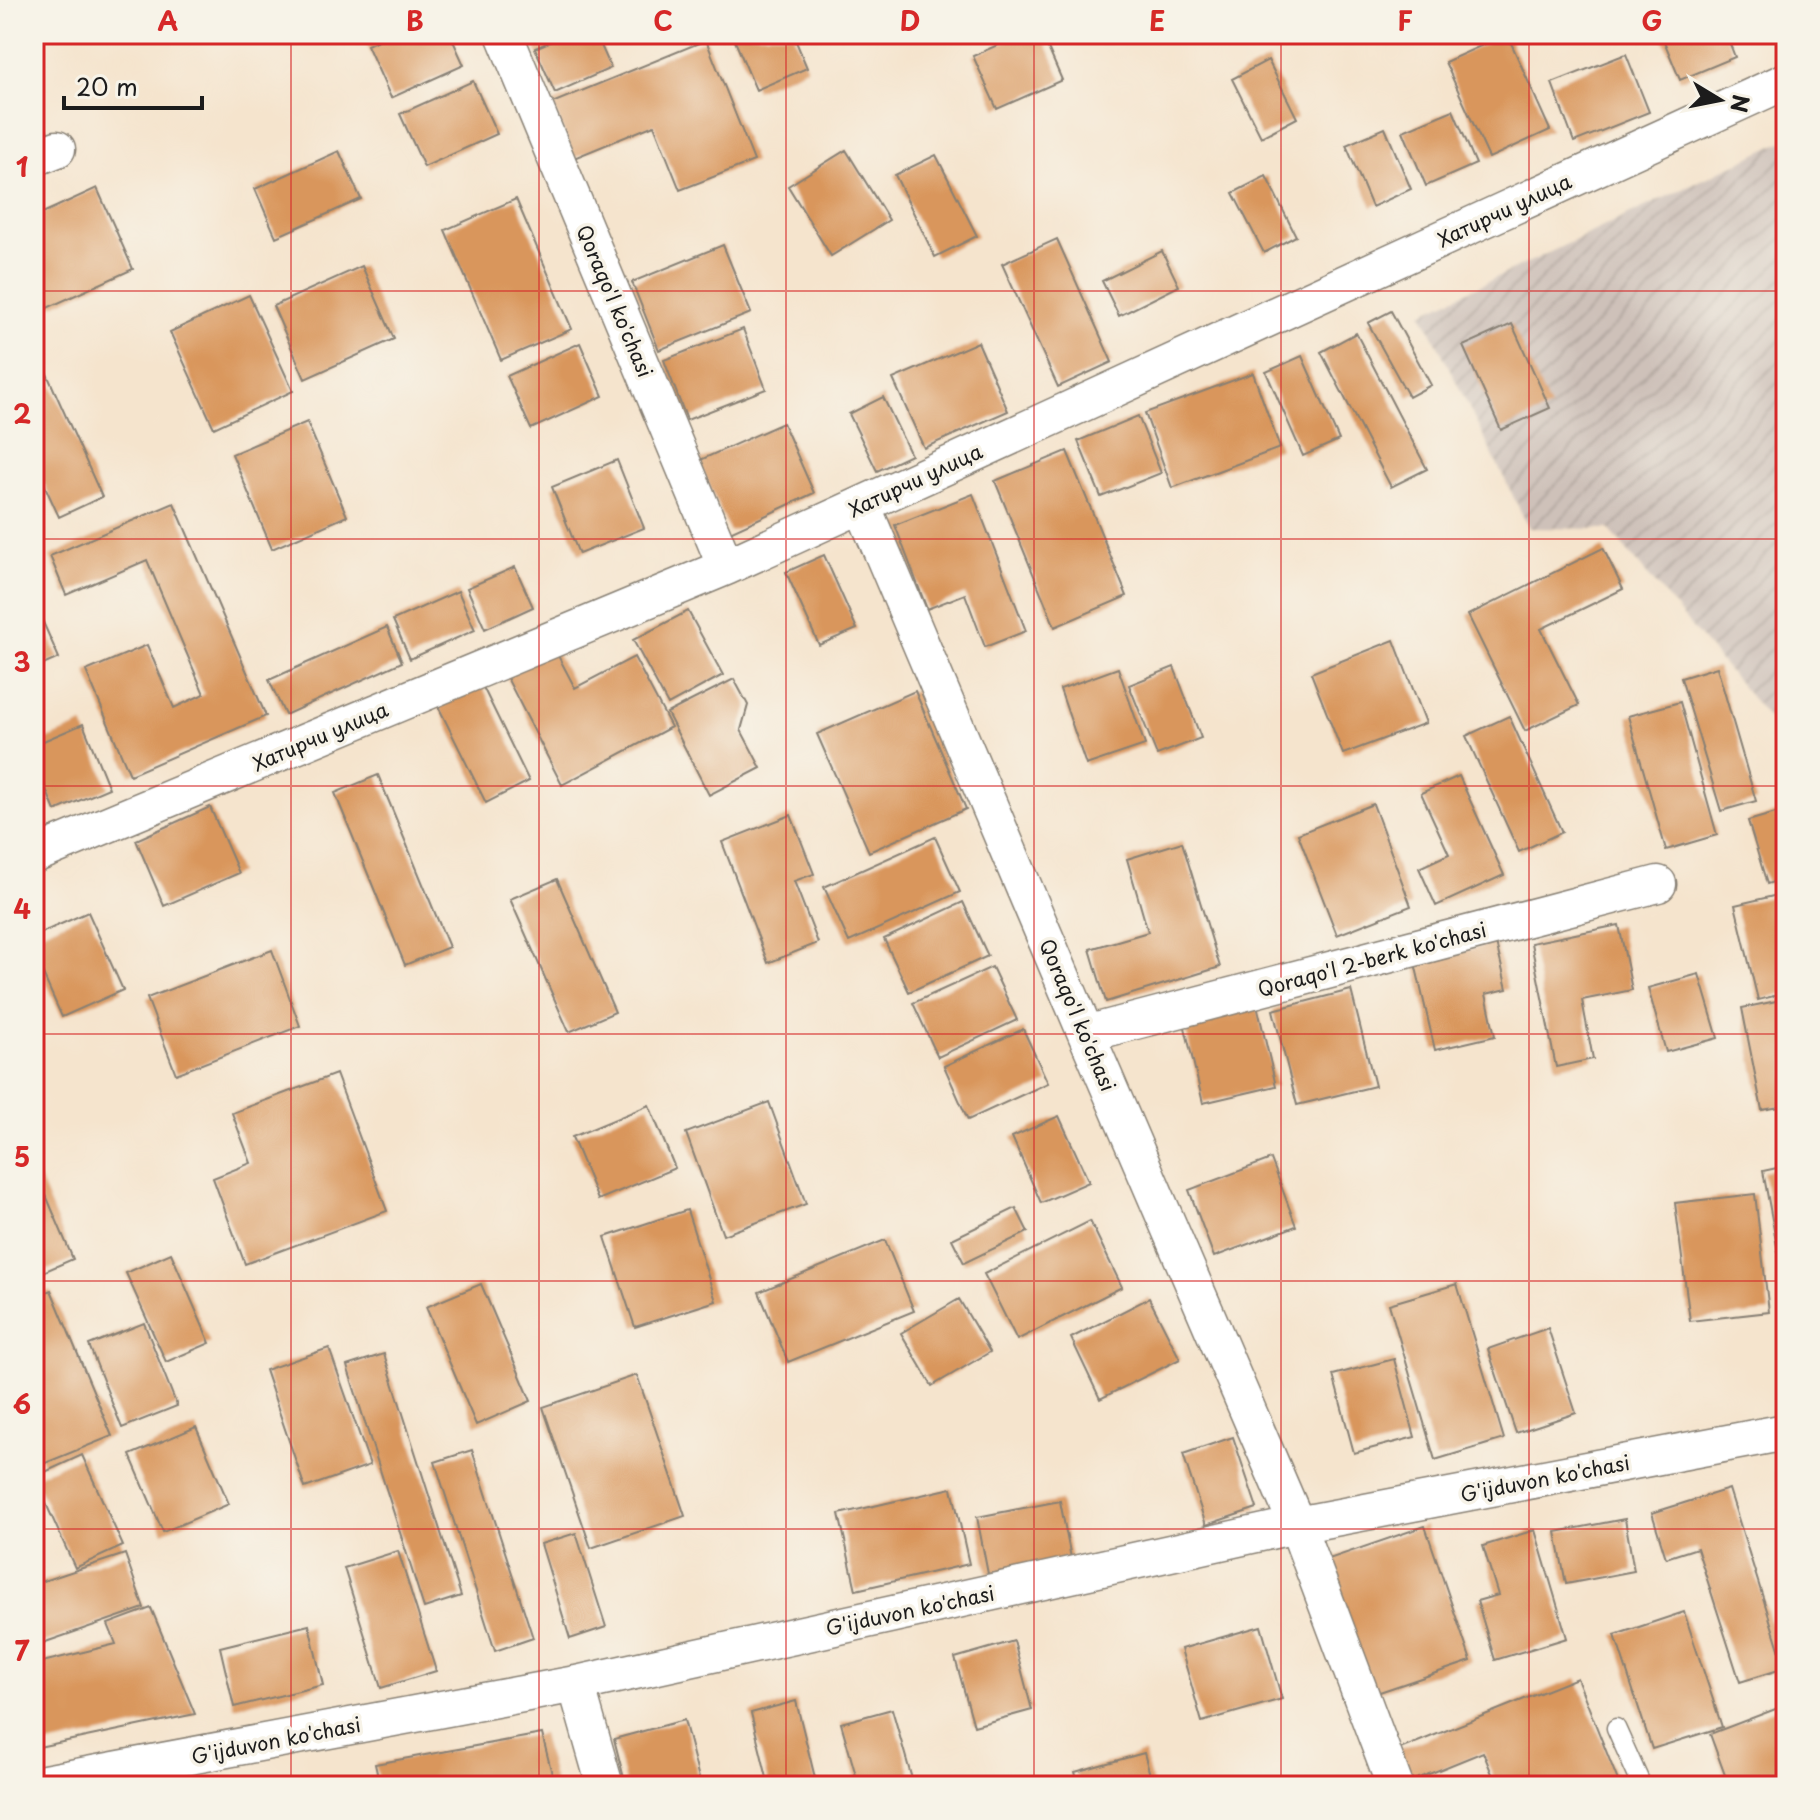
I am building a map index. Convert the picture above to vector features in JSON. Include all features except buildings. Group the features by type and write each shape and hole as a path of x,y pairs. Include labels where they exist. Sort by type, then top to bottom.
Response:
{"street":[{"name":"Qoraqo'l ko'chasi","path":"504,34 726,567"},
{"name":"Хатирчи улица","path":"34,855 726,567 1786,81"},
{"name":"Qoraqo'l ko'chasi","path":"862,505 1297,1525 1395,1786"},
{"name":"Qoraqo'l 2-berk ko'chasi","path":"1086,1034 1658,884"},
{"name":"G'ijduvon ko'chasi","path":"34,1785 576,1684 1297,1525 1786,1432"},
{"path":"576,1684 605,1786"}],"lane":[{"path":"1616,1728 1642,1786"}],"shaded area":[{"path":"1786,140 1786,739 1609,529 1529,528 1422,313"}]}
